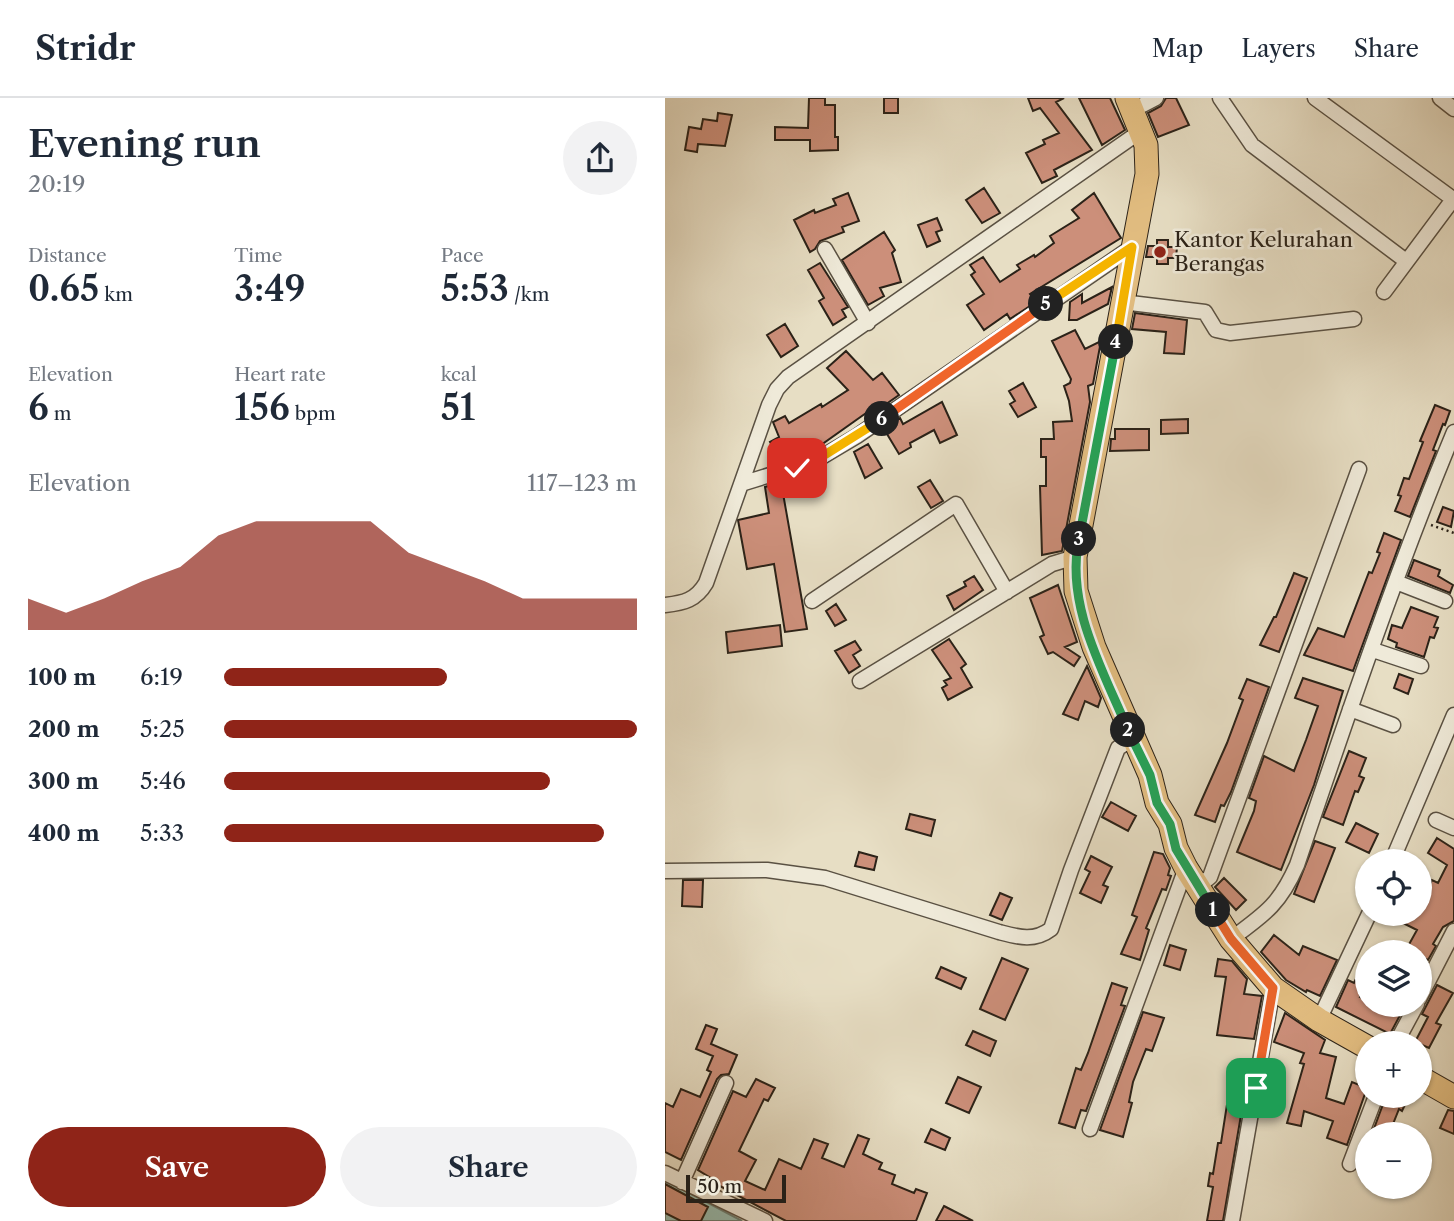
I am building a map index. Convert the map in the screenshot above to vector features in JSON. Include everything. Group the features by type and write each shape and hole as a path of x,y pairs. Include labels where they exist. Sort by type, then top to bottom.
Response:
{"main road":[{"path":"1134,113 1148,154 1147,174 1075,557 1075,582 1082,612 1132,739 1150,775 1157,803 1170,824 1187,868 1231,939 1273,988 1319,1020 1355,1040"},
{"path":"1432,1084 1454,1097"}],"street":[{"path":"665,606 686,602 699,595 777,389 817,354 868,323 1156,98"},
{"path":"1220,98 1252,145 1406,261"},
{"path":"1315,98 1454,199 1384,292"},
{"path":"1440,98 1454,109"},
{"path":"741,484 815,461 857,436 1132,247"},
{"path":"825,249 868,323"},
{"path":"1122,302 1205,312 1216,330 1230,333 1355,319"},
{"path":"1231,939 1275,905 1288,886 1418,520 1450,453 1454,432"},
{"path":"1090,1129 1187,868 1210,877 1359,469"},
{"path":"813,601 956,504 1007,592"},
{"path":"860,681 1052,564 1075,557"},
{"path":"1396,582 1445,601"},
{"path":"1373,650 1421,666"},
{"path":"1350,709 1393,725"},
{"path":"1397,849 1454,715"},
{"path":"665,871 767,870 825,878 999,932 1024,938 1038,937 1051,929 1118,748 1132,739"},
{"path":"1436,820 1454,828"},
{"path":"1319,1020 1363,926"},
{"path":"1432,974 1454,931"},
{"path":"1232,1221 1273,988"},
{"path":"682,1182 726,1083"},
{"path":"1350,1164 1372,1108"},
{"path":"665,1173 765,1221"}],"path":[{"path":"1418,520 1454,533"}],"water":[{"path":"665,1180 742,1221 665,1221"}],"building":[{"path":"809,98 825,98 825,105 835,105 835,137 838,137 838,150 810,151 810,140 775,140 775,127 808,128"},
{"path":"884,98 898,98 898,113 884,113"},
{"path":"1028,98 1064,98 1056,102 1092,150 1054,170 1057,176 1042,183 1026,153 1045,144 1043,140 1059,133 1040,108 1033,111"},
{"path":"1079,98 1110,98 1125,130 1102,145"},
{"path":"1166,98 1176,98 1189,125 1158,137 1148,113 1161,106"},
{"path":"718,113 732,115 725,146 698,144 697,152 685,150 689,127 701,129 703,119 717,121"},
{"path":"984,188 1000,213 982,223 966,200"},
{"path":"848,193 859,221 842,227 844,232 820,241 810,252 794,220 814,210 815,213 836,205 833,199"},
{"path":"1094,193 1121,238 1030,294 1036,302 1010,319 1007,314 984,330 967,305 984,294 971,275 975,272 970,265 983,257 1000,282 1020,269 1017,265 1034,255 1035,257 1054,243 1050,236 1079,218 1072,210"},
{"path":"937,218 942,230 936,232 940,241 927,247 918,225"},
{"path":"884,232 895,250 892,253 901,282 880,288 884,296 868,305 842,260"},
{"name":"Kantor Kelurahan Berangas","path":"1157,240 1168,240 1168,247 1177,247 1176,258 1168,258 1168,264 1157,264 1157,257 1146,257 1148,246 1157,246"},
{"path":"820,263 848,307 842,310 846,317 833,325 819,301 824,298 808,270"},
{"path":"1112,287 1108,304 1077,320 1069,320 1070,302 1082,294 1082,303"},
{"path":"1135,313 1187,320 1184,354 1164,353 1166,332 1132,329"},
{"path":"785,324 798,346 781,357 767,335"},
{"path":"1075,330 1085,349 1101,341 1093,384 1088,386 1090,402 1062,551 1042,555 1040,486 1046,486 1046,457 1041,457 1041,439 1054,439 1053,422 1072,421 1064,386 1070,383 1071,379 1052,341"},
{"path":"846,351 873,380 882,373 899,395 879,409 876,406 811,452 781,461 770,442 779,437 773,422 785,416 789,423 821,404 822,407 848,390 827,368"},
{"path":"1023,383 1036,407 1018,417 1010,404 1015,401 1009,391"},
{"path":"942,402 957,435 940,443 934,430 910,443 911,447 899,454 884,429 900,418 903,424"},
{"path":"1435,405 1450,411 1433,450 1436,451 1410,517 1395,511 1401,496 1398,495 1404,478 1409,479 1423,442 1420,441"},
{"path":"1188,419 1188,433 1161,434 1161,420"},
{"path":"1115,429 1149,429 1149,450 1110,451 1111,439 1115,439"},
{"path":"868,444 882,468 865,478 854,452"},
{"path":"930,480 943,501 931,508 918,487"},
{"path":"781,482 807,629 785,632 774,564 747,569 738,520 769,513 765,487"},
{"path":"1443,507 1454,511 1451,527 1437,522"},
{"path":"1384,533 1401,540 1353,671 1304,655 1318,628 1344,637 1369,572 1372,573 1380,553 1377,552"},
{"path":"1414,560 1440,570 1438,576 1453,585 1450,593 1408,576"},
{"path":"1294,573 1307,578 1279,652 1260,645 1276,617"},
{"path":"974,576 983,590 954,610 947,596 966,586 964,582"},
{"path":"1058,585 1077,642 1065,647 1080,657 1074,666 1053,652 1048,654 1040,637 1044,635 1030,598"},
{"path":"836,604 846,620 835,626 826,611"},
{"path":"1411,607 1438,617 1434,627 1438,628 1434,638 1430,637 1424,657 1396,647 1397,643 1388,639 1392,625 1402,628"},
{"path":"780,625 782,646 728,653 726,632"},
{"path":"949,639 966,664 961,668 972,687 948,700 942,688 947,685 944,681 951,678 932,650"},
{"path":"855,641 861,650 853,655 860,666 849,673 835,651"},
{"path":"1087,666 1101,698 1098,707 1085,701 1078,720 1063,714"},
{"path":"1399,674 1413,679 1408,694 1394,688"},
{"path":"1303,678 1343,691 1314,785 1281,870 1237,852 1254,811 1256,801 1249,798 1264,756 1294,771 1306,740 1318,706 1295,698"},
{"path":"1247,679 1269,687 1231,792 1224,806 1221,805 1215,822 1195,815 1227,743 1243,700 1239,698"},
{"path":"1349,751 1366,758 1359,776 1364,778 1358,792 1355,791 1343,825 1323,817"},
{"path":"1111,802 1136,816 1128,831 1102,817"},
{"path":"910,814 935,820 931,836 906,829"},
{"path":"1356,823 1378,834 1371,849 1361,849 1346,842"},
{"path":"1437,838 1454,849 1454,921 1443,927 1433,944 1436,946 1432,953 1432,940 1411,940 1417,930 1409,926 1432,926 1432,880 1438,883 1447,865 1432,856 1430,849"},
{"path":"1315,841 1335,848 1314,902 1294,894"},
{"path":"859,852 877,857 874,870 855,866"},
{"path":"1154,852 1163,854 1170,868 1168,875 1171,876 1166,890 1162,889 1146,928 1149,930 1140,960 1121,954 1137,917 1132,915"},
{"path":"1091,856 1112,867 1103,885 1108,887 1101,903 1080,893 1090,872 1085,869"},
{"path":"1224,878 1246,900 1236,910 1215,887"},
{"path":"683,880 703,880 702,907 682,906"},
{"path":"1000,893 1012,898 1002,920 990,915"},
{"path":"1274,935 1299,955 1303,946 1337,960 1320,996 1307,990 1306,992 1286,980 1261,952"},
{"path":"1170,945 1186,950 1180,970 1164,965"},
{"path":"1002,958 1028,969 1005,1020 980,1009"},
{"path":"1218,959 1232,961 1247,979 1244,994 1262,996 1254,1039 1217,1035 1226,977 1215,976"},
{"path":"941,967 966,978 961,989 936,978"},
{"path":"1348,980 1354,983 1355,981 1355,1016 1336,1007"},
{"path":"1112,983 1127,988 1121,1005 1125,1006 1086,1111 1081,1110 1075,1128 1059,1123 1076,1068 1081,1070"},
{"path":"1437,985 1453,993 1436,1023 1441,1025 1432,1042 1432,1031 1421,1031 1428,1017 1432,1017 1432,995"},
{"path":"1143,1012 1164,1018 1152,1051 1146,1049 1133,1082 1129,1102 1132,1103 1123,1137 1100,1130"},
{"path":"1285,1013 1325,1040 1320,1053 1336,1057 1326,1098 1344,1104 1352,1082 1355,1083 1355,1108 1360,1108 1347,1145 1327,1138 1333,1121 1304,1111 1301,1126 1287,1123 1304,1064 1300,1063 1304,1053 1274,1042"},
{"path":"1356,1017 1399,1017 1392,1031 1384,1031"},
{"path":"706,1025 717,1029 711,1044 737,1055 729,1074 721,1075 717,1079 681,1160 665,1152 665,1103 673,1107 681,1089 700,1097 711,1072 707,1070 713,1056 696,1049"},
{"path":"973,1031 996,1041 990,1056 966,1045"},
{"path":"1233,1066 1249,1068 1223,1221 1207,1221 1213,1187 1208,1186 1210,1173 1213,1174 1218,1143 1221,1143"},
{"path":"958,1077 981,1087 969,1113 946,1103"},
{"path":"756,1079 775,1088 768,1101 764,1099 739,1151 756,1160 745,1181 765,1190 779,1159 801,1169 814,1139 828,1144 822,1158 844,1167 858,1135 869,1139 863,1154 882,1163 879,1169 895,1175 892,1184 914,1193 916,1189 927,1193 916,1221 786,1221 718,1185 719,1183 698,1170 733,1091 746,1097"},
{"path":"1382,1108 1403,1108 1402,1111 1399,1109 1394,1122 1376,1122"},
{"path":"1448,1110 1454,1111 1454,1134 1440,1128"},
{"path":"931,1129 950,1138 945,1150 925,1142"},
{"path":"665,1184 708,1207 701,1221 681,1221 665,1213"},
{"path":"944,1206 973,1221 936,1221"}],"place":[{"name":"Kantor Kelurahan Berangas","path":"1160,252"}],"route":[{"path":"797,468 815,461 857,436 1132,247 1111,374 1075,557 1076,591 1094,647 1150,775 1157,803 1170,824 1176,849 1231,939 1273,988 1256,1088"}]}
